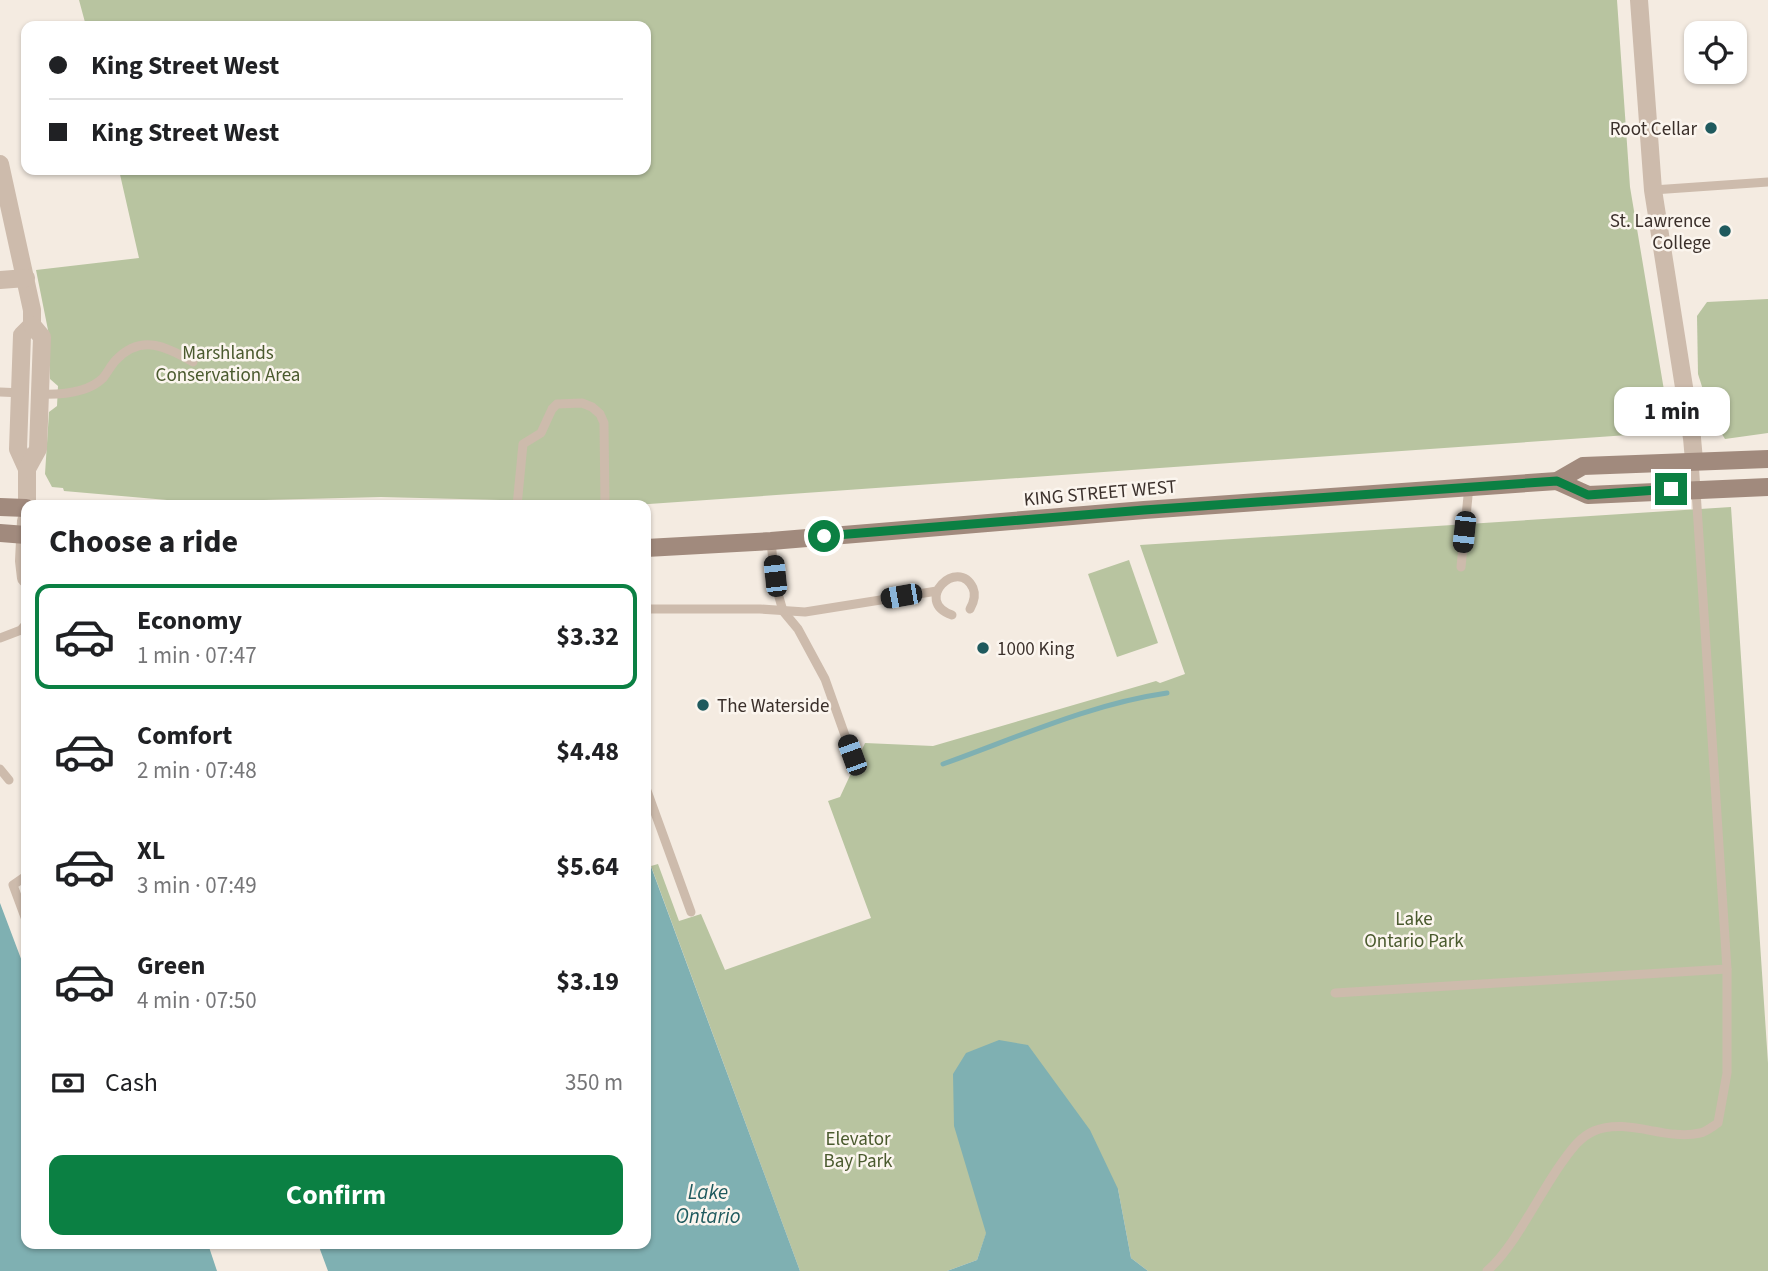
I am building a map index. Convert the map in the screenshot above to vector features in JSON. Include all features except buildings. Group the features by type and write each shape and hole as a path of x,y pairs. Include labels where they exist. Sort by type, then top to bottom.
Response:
{"main road":[{"name":"KING STREET WEST","path":"651,548 771,541 1130,511 1557,481 1583,466 1768,458"},
{"name":"KING STREET WEST","path":"1557,481 1588,495 1695,488 1768,487"},
{"path":"0,507 21,507"},
{"path":"0,533 21,535"}],"street":[{"path":"1639,0 1653,190 1694,460"},
{"path":"0,164 26,278 32,325 42,337 38,449 27,469"},
{"path":"0,280 26,278"},
{"path":"27,500 27,469 18,449 22,335 32,325"}],"lane":[{"path":"1653,190 1768,182"},
{"path":"0,392 41,394 83,390 102,379 127,349 148,343 193,362"},
{"path":"518,500 523,444 546,427 552,408 557,404 569,402 592,407 603,418 604,500"},
{"path":"1487,1271 1494,1265 1575,1144 1593,1132 1617,1126 1701,1133 1718,1123 1727,1073 1727,970 1694,460"},
{"path":"1461,566 1469,486"},
{"path":"771,541 775,583 783,611 798,629 825,679 852,755 857,757"},
{"path":"952,615 938,604 937,591 949,578 967,580 974,591 970,609"},
{"path":"651,609 805,612 937,591"},
{"path":"0,638 21,630"},
{"path":"0,769 9,780"},
{"path":"651,802 691,912"},
{"path":"21,880 13,886 21,907"},
{"path":"1335,993 1727,970"}],"green space":[{"name":"Marshlands Conservation Area","path":"79,0 1617,0 1630,187 1671,432 651,504 651,500 381,497 167,500 64,491 63,488 52,487 45,474 49,412 57,406 58,386 50,379 49,335 36,270 139,258 120,175 651,175 651,21 85,21"},
{"path":"1768,299 1768,433 1725,439 1712,418 1698,374 1697,316 1707,302"},
{"name":"Lake Ontario Park","path":"1731,507 1768,1063 1768,1271 1148,1271 1131,1258 1118,1189 986,1234 977,1260 947,1271 800,1271 651,866 658,864 679,921 701,914 725,970 871,918 828,801 840,797 865,743 933,746 1185,674 1140,545"},
{"path":"1129,560 1158,643 1117,657 1088,574"}],"water":[{"name":"Lake Ontario","path":"651,867 800,1271 328,1271 320,1249 651,1249"},
{"path":"0,903 21,959 21,1249 210,1249 217,1271 0,1271"},
{"path":"999,1040 1028,1045 1090,1130 1118,1189 1131,1258 1148,1271 947,1271 977,1260 986,1233 954,1126 953,1074 966,1053"}],"waterway":[{"path":"943,764 1082,713 1167,693"}],"place":[{"name":"Root Cellar","path":"1711,128"},
{"name":"St. Lawrence College","path":"1725,231"},
{"name":"1000 King","path":"983,648"},
{"name":"The Waterside","path":"703,705"}],"route":[{"path":"824,536 1557,481 1588,495 1671,489"}],"park label":[{"name":"Elevator Bay Park","path":"858,1149"}]}
